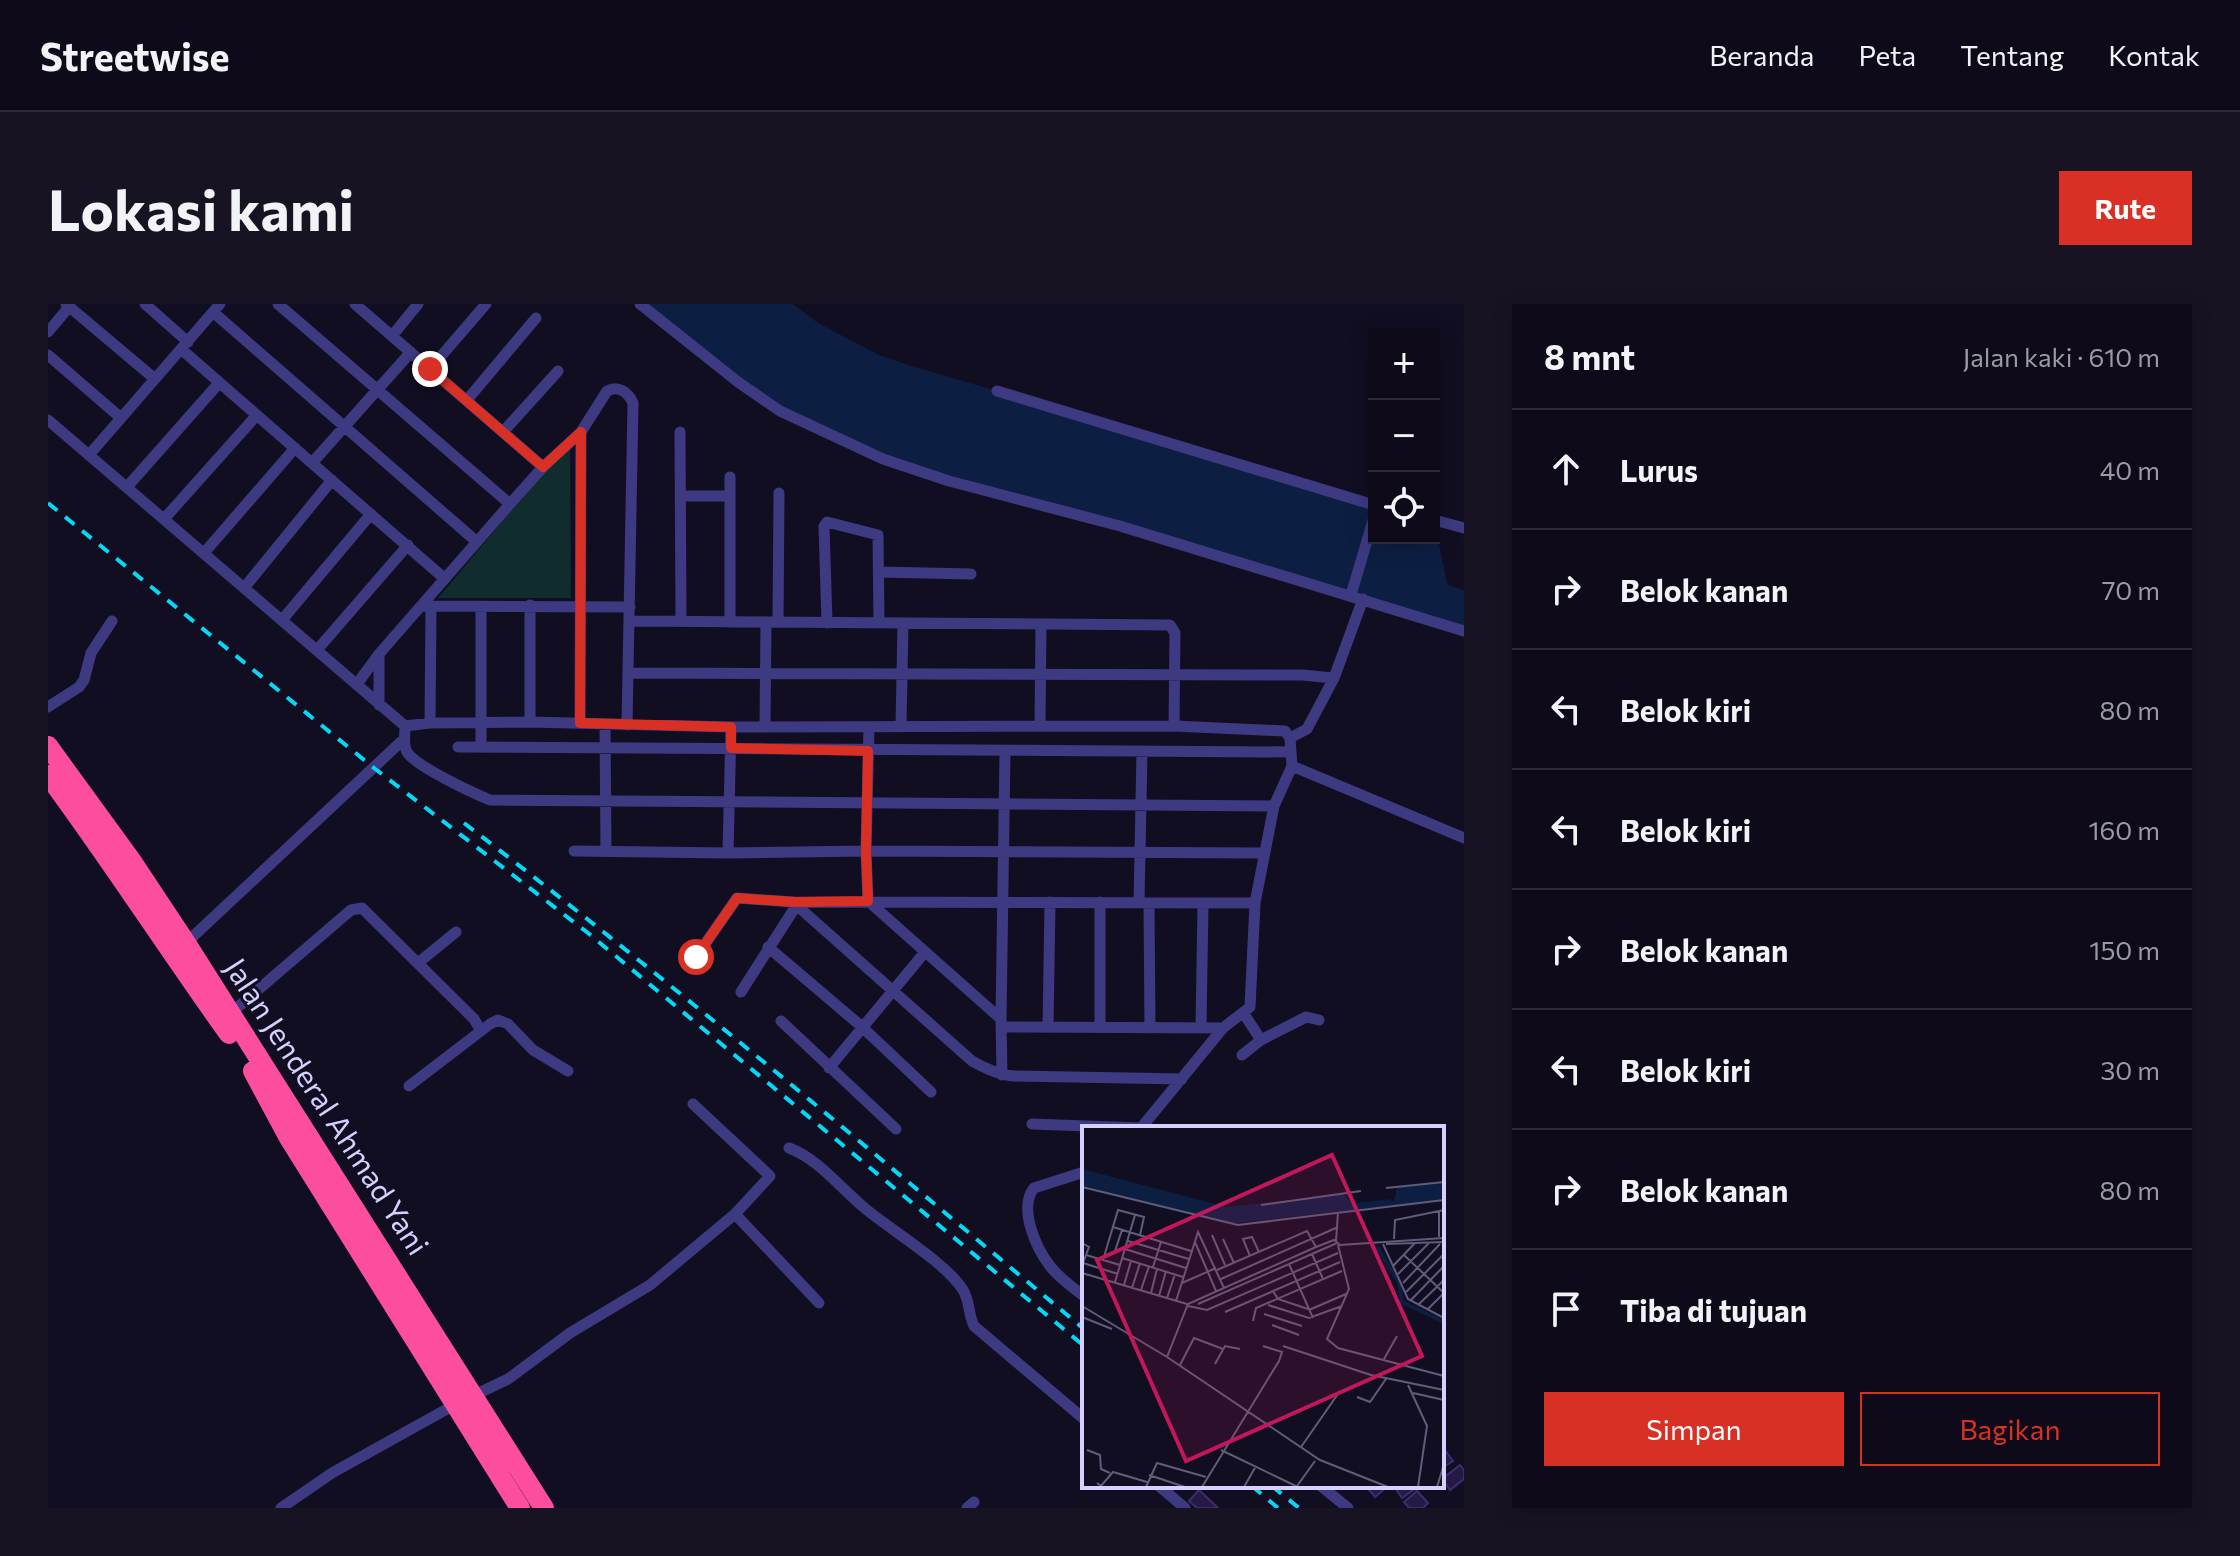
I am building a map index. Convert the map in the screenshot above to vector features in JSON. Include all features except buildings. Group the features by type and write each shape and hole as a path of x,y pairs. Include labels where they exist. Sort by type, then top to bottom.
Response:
{"highway":[{"name":"Jalan Jenderal Ahmad Yani","path":"48,746 133,863 231,1013 465,1400 520,1508"},
{"name":"Jalan Jenderal Ahmad Yani","path":"48,775 101,846 168,949 245,1056 289,1138 465,1400 544,1508"}],"street":[{"path":"48,332 71,308 87,304"},
{"path":"278,304 510,504"},
{"path":"355,304 543,467"},
{"path":"392,336 418,304"},
{"path":"430,369 486,304"},
{"path":"640,304 738,382 780,411 883,459 949,481 1120,526 1464,631"},
{"path":"149,306 219,383 445,579"},
{"path":"71,308 155,379"},
{"path":"89,455 217,308 477,542"},
{"path":"467,400 536,318"},
{"path":"312,463 411,352"},
{"path":"48,355 121,418"},
{"path":"503,432 558,371"},
{"path":"127,487 219,383"},
{"path":"357,684 379,654 426,606 445,579 510,504 543,467 581,432 607,391 616,388 626,393 633,403 627,725"},
{"path":"997,391 1368,503"},
{"path":"164,519 257,415"},
{"path":"48,420 357,684 405,732 405,748 412,758 490,800 1274,806"},
{"path":"580,723 581,432"},
{"path":"680,432 681,621"},
{"path":"204,553 295,448"},
{"path":"730,477 730,622"},
{"path":"244,588 332,480"},
{"path":"765,727 779,493"},
{"path":"680,496 729,496"},
{"path":"282,620 371,514"},
{"path":"1440,522 1464,528"},
{"path":"827,623 825,523 876,533 879,538 879,623"},
{"path":"1290,738 1307,729 1334,678 1357,597 1356,579 1368,543"},
{"path":"317,650 408,545"},
{"path":"880,572 971,574"},
{"path":"530,605 530,722"},
{"path":"426,606 630,607"},
{"path":"426,606 430,723"},
{"path":"481,607 481,747"},
{"path":"48,707 79,687 91,653 112,621"},
{"path":"630,621 1170,625 1175,633 1174,726"},
{"path":"901,726 903,623"},
{"path":"1040,726 1041,624"},
{"path":"379,654 379,705"},
{"path":"629,673 1302,675 1334,678"},
{"path":"186,943 405,732 430,723 731,727 1174,726 1281,730 1290,738 1297,768 1464,838"},
{"path":"605,724 606,851"},
{"path":"728,853 731,727"},
{"path":"869,727 868,901 1001,1023 1048,1027 1223,1028"},
{"path":"458,747 1291,752"},
{"path":"1002,1075 1005,752"},
{"path":"1142,752 1140,854 1150,1028"},
{"path":"1143,1126 1223,1028 1244,1014 1252,1002 1255,903 1264,853 1274,806 1297,768"},
{"path":"574,851 1264,853"},
{"path":"696,957 737,898 795,904 868,901 1255,903"},
{"path":"1048,1027 1050,902"},
{"path":"1100,902 1100,1027"},
{"path":"1201,1028 1203,903"},
{"path":"741,992 795,904"},
{"path":"795,904 972,1061 1002,1075 1182,1079"},
{"path":"231,1013 356,908 367,910 474,1019 481,1031"},
{"path":"418,963 456,932"},
{"path":"768,947 861,1026 931,1092"},
{"path":"829,1068 925,952"},
{"path":"1244,1014 1261,1040"},
{"path":"1242,1055 1261,1040 1306,1017 1319,1020"},
{"path":"409,1086 495,1021 504,1021 533,1050 568,1071"},
{"path":"781,1021 896,1129"},
{"path":"281,1508 332,1473 508,1379 570,1333 650,1285 735,1214 770,1176 693,1104"},
{"path":"1032,1124 1086,1126"},
{"path":"789,1148 806,1156 946,1272 966,1295 967,1310 974,1326 1082,1417"},
{"path":"1082,1173 1034,1188 1028,1195 1027,1210 1048,1263 1082,1294"},
{"path":"735,1214 819,1303"},
{"path":"1161,1488 1185,1508"},
{"path":"1323,1488 1348,1508"}],"green space":[{"path":"570,441 571,598 438,598"}],"water":[{"path":"640,304 793,304 818,323 879,355 1368,503 1368,544 1439,544 1450,598 1464,603 1464,632 883,459 780,411"}],"waterway":[{"path":"1419,588 1464,603"}],"railway":[{"path":"48,503 374,768 588,933 1082,1344"},
{"path":"464,823 699,1009 1082,1327"},
{"path":"1254,1488 1278,1508"},
{"path":"1274,1488 1299,1508"}],"route":[{"path":"430,369 543,467 581,432 580,723 731,727 731,748 868,751 868,901 794,902 737,898 696,957"}]}
